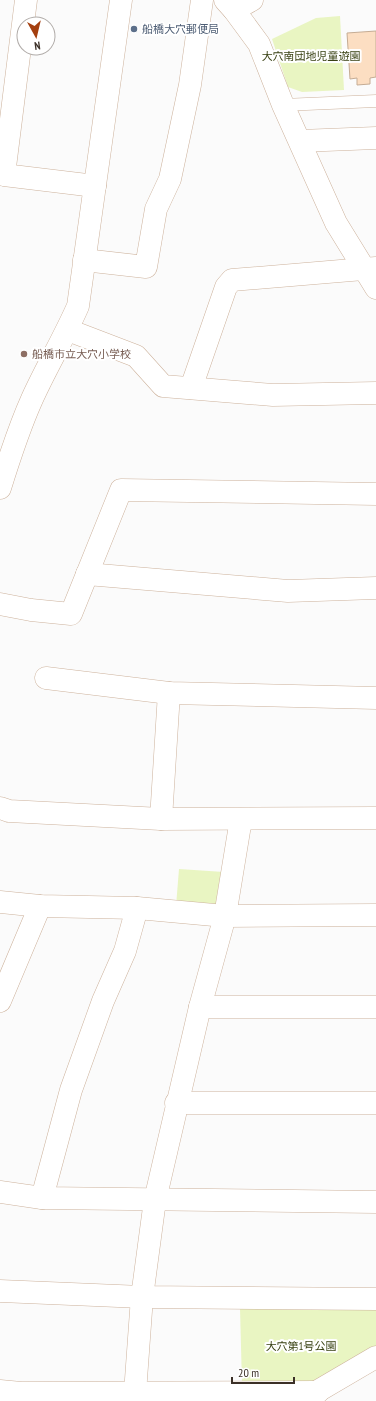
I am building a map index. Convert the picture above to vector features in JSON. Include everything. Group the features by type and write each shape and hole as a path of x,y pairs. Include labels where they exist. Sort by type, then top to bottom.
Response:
{"street":[{"path":"26,0 4,174 96,186"},
{"path":"0,488 32,399 68,330 78,306 121,0"},
{"path":"84,260 146,267 156,208 170,179 190,86 202,0"},
{"path":"237,3 259,44 283,105 336,223 370,268 376,288"},
{"path":"300,141 376,138"},
{"path":"191,388 226,287 232,280 370,268"},
{"path":"68,330 136,356 162,386 273,395 376,393"},
{"path":"0,604 31,610 71,614 121,490 376,494"},
{"path":"87,574 288,591 376,588"},
{"path":"46,678 169,693 376,698"},
{"path":"161,819 169,693"},
{"path":"0,808 9,811 161,819 376,818"},
{"path":"135,1397 142,1297 155,1200 176,1103 225,916 241,819"},
{"path":"0,902 40,906 137,908 225,916 376,915"},
{"path":"0,1001 40,906"},
{"path":"42,1198 71,1090 104,1001 125,951 137,908"},
{"path":"200,1007 376,1007"},
{"path":"176,1103 376,1102"},
{"path":"0,1192 42,1198 376,1202"},
{"path":"0,1291 142,1297 376,1300"},
{"path":"0,1391 135,1397 310,1396 376,1357"}],"lane":[{"path":"283,105 376,101"}],"green space":[{"name":"大穴南団地児童遊園","path":"340,16 344,90 302,92 288,87 272,39 316,18"},
{"path":"179,869 224,872 219,903 205,908 176,906"},
{"name":"大穴第1号公園","path":"376,1306 376,1347 312,1386 242,1385 240,1308"}],"building":[{"path":"376,31 376,77 370,78 370,84 357,85 357,78 350,79 347,33"}],"place":[{"name":"船橋大穴郵便局","path":"134,29"},
{"name":"船橋市立大穴小学校","path":"24,354"}]}
